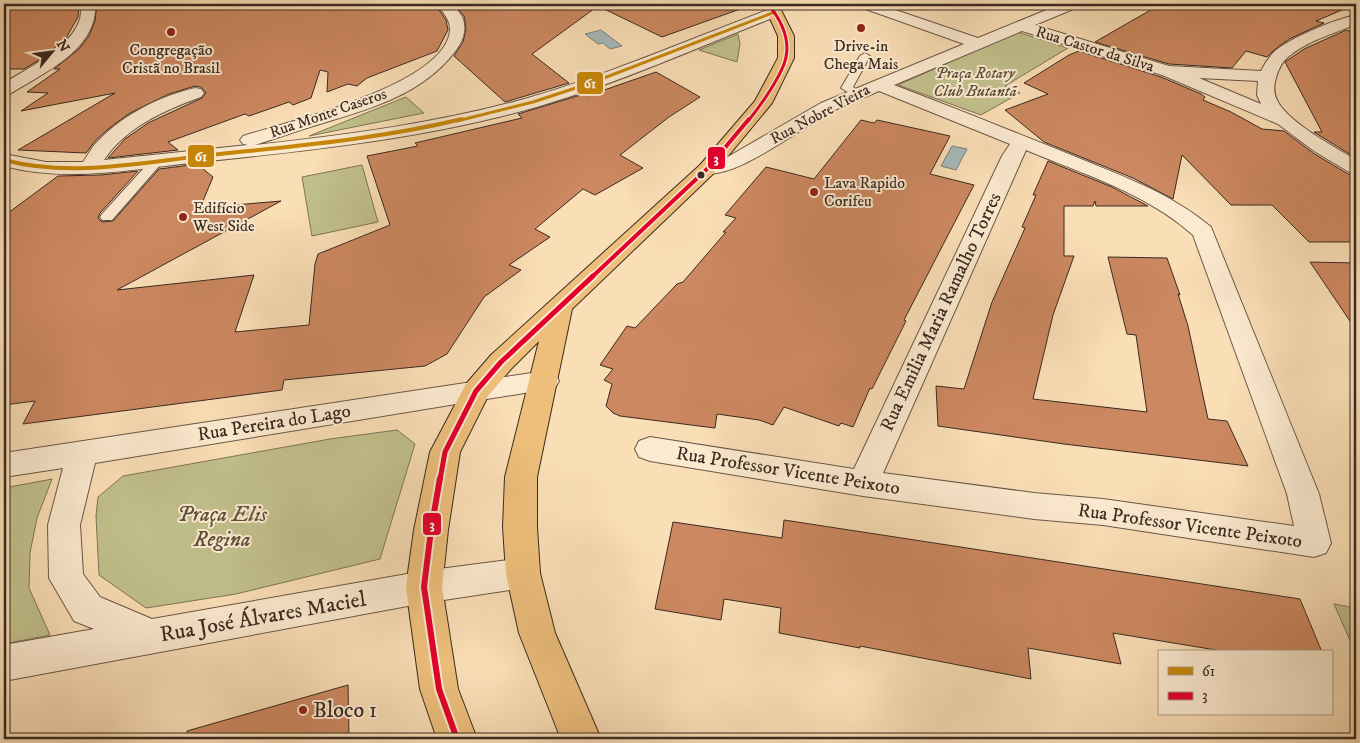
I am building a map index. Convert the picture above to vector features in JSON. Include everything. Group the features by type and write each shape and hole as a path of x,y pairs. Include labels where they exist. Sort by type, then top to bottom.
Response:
{"main road":[{"path":"457,739 439,689 424,587 431,530 445,452 476,391 501,362 707,169 763,103 786,58 786,36 771,8"},
{"path":"560,308 545,381 521,477 520,526 523,573 537,633 581,739"}],"street":[{"path":"4,90 65,50 80,36 86,24 88,4"},
{"name":"Rua Monte Caseros","path":"203,157 382,97 417,79 453,45 458,31 457,21 453,11 444,4"},
{"path":"865,4 979,44"},
{"name":"Rua Nobre Vieira","path":"707,169 730,164 827,107 1073,4"},
{"path":"4,160 35,167 89,168 297,146 431,127 533,102 591,83 771,8"},
{"path":"1356,20 1318,35 1282,54 1271,67 1264,88 1268,102 1274,112 1356,168"},
{"name":"Rua Castor da Silva","path":"1021,26 1168,71 1285,121"},
{"name":"Rua Castor da Silva","path":"1168,71 1268,77"},
{"name":"Rua Professor Vicente Peixoto","path":"650,449 863,483 1034,506 1103,512 1314,543 1303,494 1203,232 1183,214 1148,194 1022,141 867,90"},
{"path":"89,168 105,144 138,119 165,104 194,93"},
{"name":"Rua Emilia Maria Ramalho Torres","path":"863,483 1012,156 1022,141"},
{"name":"Rua Pereira do Lago","path":"4,465 545,381"},
{"path":"82,453 64,525 66,578 87,609 154,637"},
{"name":"Rua José Álvares Maciel","path":"4,663 424,587 523,573"}],"lane":[{"path":"865,56 847,88 867,90"},
{"path":"107,217 157,162"}],"green space":[{"name":"Praça Rotary Club Butantã","path":"1017,32 1068,48 1005,86 1020,93 981,115 898,85"},
{"path":"738,34 740,44 737,62 699,50"},
{"path":"406,97 424,113 309,136"},
{"path":"362,165 378,222 312,236 302,177"},
{"name":"Praça Elis Regina","path":"397,430 415,444 380,559 236,594 146,608 99,575 96,516 98,497 123,476 330,439"},
{"path":"52,479 37,518 30,553 29,588 50,635 4,644 4,488"},
{"path":"1334,604 1356,608 1356,654"}],"shaded area":[{"path":"601,30 622,46 610,49 603,43 598,44 585,34"},
{"path":"952,146 967,149 956,170 941,166"}],"building":[{"path":"4,4 79,4 78,17 66,38 47,55 24,69 4,69"},
{"path":"97,4 435,4 446,20 448,30 437,51 367,78 357,86 348,84 327,92 328,72 320,70 311,98 293,105 289,102 249,116 245,114 168,142 178,150 108,158 125,139 148,123 202,98 206,93 201,87 195,86 169,94 130,113 108,129 86,153 18,150 115,93 21,111 48,93 27,92 60,69 54,69 79,49 89,36 95,21"},
{"path":"454,4 742,4 743,8 662,37 598,6 532,54 569,83 505,102 454,56 463,42 466,29 464,16"},
{"path":"1161,4 1356,4 1316,21 1324,23 1289,39 1267,57 1246,51 1232,68 1169,64 1095,42"},
{"path":"1346,30 1356,33 1356,158 1314,132 1322,132 1285,62 1304,49"},
{"path":"1079,51 1161,77 1201,94 1205,97 1203,100 1231,112 1262,129 1284,131 1313,153 1348,174 1356,176 1356,242 1309,242 1272,205 1231,205 1182,155 1173,199 1133,178 1044,142 1005,110 1048,94 1024,83 1069,55"},
{"path":"656,72 700,97 669,117 620,155 643,168 595,195 583,189 535,229 550,237 509,265 521,270 484,297 447,354 425,366 284,380 282,390 23,424 35,401 4,405 4,216 58,176 101,175 138,171 100,213 98,218 102,222 113,221 159,169 197,164 213,177 200,208 281,201 117,290 254,275 235,332 309,325 315,264 318,254 390,225 367,156 418,146 415,143 522,118 518,114 584,94 587,96"},
{"path":"861,120 874,123 877,120 950,136 930,174 974,185 904,320 906,321 872,389 870,388 853,427 841,423 839,426 784,407 773,425 759,420 717,414 715,428 620,416 613,413 606,406 612,384 604,380 613,369 600,365 627,326 635,328 677,284 683,282 726,232 723,232 736,218 725,215 766,167 814,179"},
{"path":"1048,161 1112,187 1148,206 1096,206 1095,201 1093,206 1064,206 1064,256 1074,256 1053,315 1033,399 1147,412 1136,335 1127,334 1108,257 1167,258 1180,295 1178,294 1188,326 1208,419 1227,421 1248,466 1064,444 938,426 936,386 964,389 992,302 1025,228 1022,227"},
{"path":"1310,262 1356,263 1356,330"},
{"path":"784,520 1300,599 1321,650 1216,650 1113,633 1121,664 1028,648 1031,679 860,646 860,648 779,633 781,608 724,599 721,620 655,609 673,522 782,538"},
{"name":"Bloco 1","path":"348,685 349,739 188,739 187,731"}],"transit line":[{"name":"3","path":"457,739 439,689 424,587 431,530 445,452 476,391 501,362 707,169 763,103 786,58 786,36 775,12 767,4"},
{"name":"61","path":"4,160 46,168 89,168 297,146 431,127 533,102 591,83 775,12"}],"place":[{"name":"Drive-in Chega Mais","path":"861,28"},
{"name":"Congregação Cristã no Brasil","path":"171,32"},
{"name":"Lava Rapido Corifeu","path":"814,192"},
{"name":"Edifício West Side","path":"183,217"},
{"name":"Bloco 1","path":"303,710"}]}
